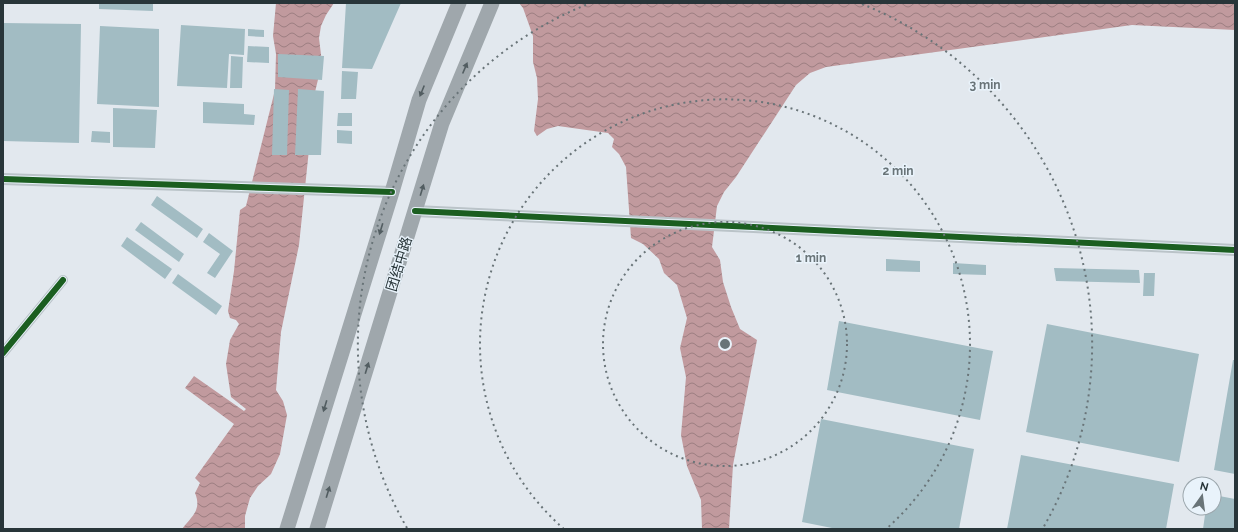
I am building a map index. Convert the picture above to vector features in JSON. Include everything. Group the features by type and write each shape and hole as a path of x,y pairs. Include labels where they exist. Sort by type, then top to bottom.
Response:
{"main road":[{"name":"团结中路","path":"287,529 392,192 418,100 459,3"},
{"name":"团结中路","path":"317,529 442,123 492,3"}],"street":[{"path":"3,179 392,192"},
{"path":"415,211 1235,250"},
{"path":"3,353 63,280"}],"water":[{"path":"276,3 334,3 321,26 319,38 322,63 315,92 299,245 281,332 276,390 283,401 287,415 280,454 271,474 258,486 250,498 245,516 245,529 182,529 197,508 195,493 200,483 195,478 234,424 185,388 194,376 244,411 246,409 231,397 226,364 230,340 239,324 236,320 230,318 228,311 234,271 240,210 246,206 275,90 276,54 273,36"},
{"path":"519,3 1235,3 1235,30 1132,25 826,67 810,73 796,85 736,177 724,192 717,206 712,247 720,260 723,282 740,329 757,340 733,465 729,529 702,529 701,500 687,466 681,435 686,377 680,348 687,318 677,285 664,273 659,259 643,244 631,238 626,167 619,154 612,147 614,139 608,133 558,126 547,129 537,136 534,131 538,99 537,78 533,62 533,36 523,8"}],"building":[{"path":"99,3 153,3 153,11 99,9"},
{"path":"346,3 401,3 372,69 342,68"},
{"path":"3,23 81,24 79,143 3,141"},
{"path":"181,25 245,29 244,55 229,54 227,88 177,86"},
{"path":"100,26 159,29 159,107 97,104"},
{"path":"248,29 264,30 264,37 248,36"},
{"path":"248,46 269,47 269,63 247,62"},
{"path":"278,54 324,56 322,80 278,77"},
{"path":"231,56 243,57 242,88 230,88"},
{"path":"342,71 358,72 356,99 341,99"},
{"path":"274,89 289,90 287,155 272,155"},
{"path":"298,89 324,91 321,155 295,155"},
{"path":"203,102 244,104 244,114 255,115 254,125 203,123"},
{"path":"113,108 157,110 155,148 113,147"},
{"path":"338,113 352,113 352,126 337,126"},
{"path":"337,130 352,131 352,144 337,143"},
{"path":"92,131 110,132 110,143 91,142"},
{"path":"157,196 203,229 197,238 151,205"},
{"path":"141,222 184,254 179,262 135,230"},
{"path":"209,233 233,251 215,278 207,273 220,254 203,242"},
{"path":"127,237 172,269 165,279 121,246"},
{"path":"886,259 920,261 920,272 886,271"},
{"path":"953,263 986,265 986,275 953,274"},
{"path":"1054,268 1139,270 1140,283 1056,281"},
{"path":"1144,273 1155,273 1154,296 1143,296"},
{"path":"178,274 222,306 216,315 172,283"},
{"path":"839,321 993,351 980,420 827,390"},
{"path":"1047,324 1199,354 1179,462 1026,432"},
{"path":"1233,360 1235,360 1235,474 1214,470"},
{"path":"821,419 974,449 959,529 837,529 802,522"},
{"path":"1021,455 1174,484 1166,529 1007,529"},
{"path":"1222,497 1235,499 1235,529 1203,529 1205,516 1222,516"}],"cycle path":[{"path":"3,179 392,192"},
{"path":"415,211 1235,250"},
{"path":"3,353 63,280"}]}
